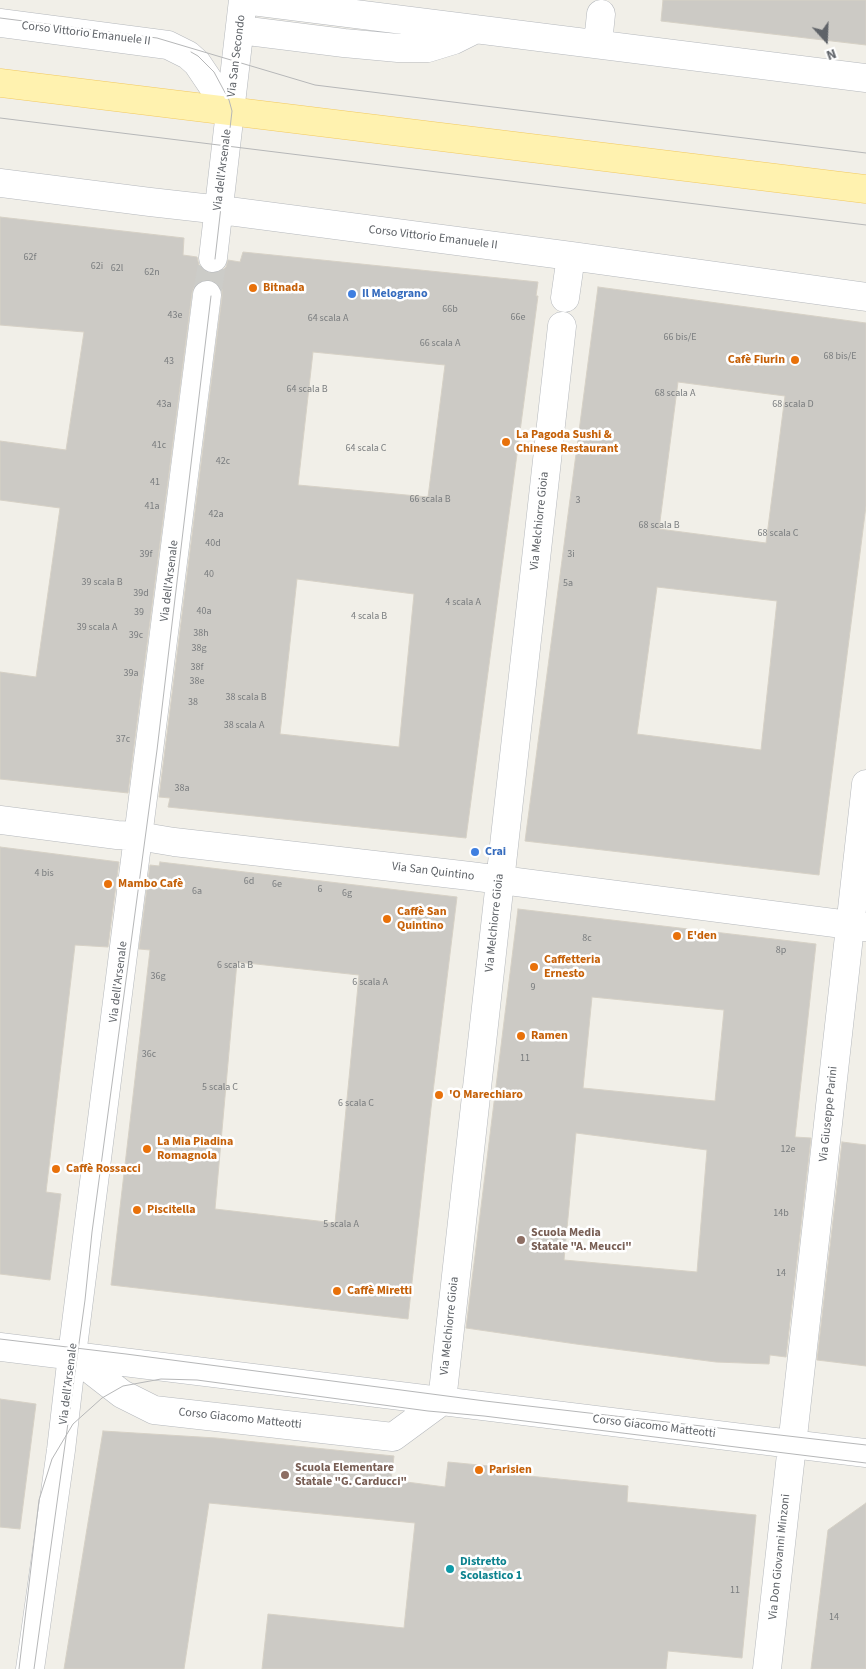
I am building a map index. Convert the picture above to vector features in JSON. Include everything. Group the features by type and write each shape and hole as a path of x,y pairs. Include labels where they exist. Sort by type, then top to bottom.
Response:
{"main road":[{"path":"0,83 866,189"}],"street":[{"path":"244,0 866,78"},
{"name":"Via San Secondo","path":"230,112 244,0"},
{"path":"598,44 601,14"},
{"name":"Corso Vittorio Emanuele II","path":"0,23 168,45 188,55 197,63 230,112"},
{"path":"240,30 371,46 428,48 454,40 478,29"},
{"name":"Via dell'Arsenale","path":"213,258 230,112"},
{"name":"Corso Vittorio Emanuele II","path":"0,183 571,256 866,297"},
{"path":"565,298 571,256"},
{"name":"Via dell'Arsenale","path":"30,1669 60,1459 207,295"},
{"name":"Via Melchiorre Gioia","path":"442,1401 562,326"},
{"name":"Via Giuseppe Parini","path":"791,1444 858,926 866,784"},
{"name":"Via San Quintino","path":"0,820 500,880 858,926"},
{"name":"Corso Giacomo Matteotti","path":"0,1347 866,1453"},
{"name":"Corso Giacomo Matteotti","path":"72,1355 122,1394 154,1410 393,1437 442,1401"},
{"name":"Via Don Giovanni Minzoni","path":"767,1669 791,1444"}],"building":[{"path":"663,0 866,0 866,45 661,21"},
{"path":"0,217 184,238 183,255 197,257 199,265 203,270 211,273 220,272 226,267 228,260 240,262 243,252 538,282 536,296 538,296 466,838 168,807 170,798 159,797 222,297 222,289 217,283 208,280 201,281 195,285 192,293 128,793 0,779 0,672 36,677 60,508 0,500 0,441 66,450 84,332 0,325","holes":["313,352 445,365 428,497 298,485","297,579 414,594 399,747 280,734"]},
{"path":"598,287 866,323 866,506 819,875 525,841","holes":["678,382 785,396 766,543 659,529","657,587 777,601 761,750 637,734"]},
{"path":"0,847 119,862 108,947 75,945 46,1192 61,1194 50,1280 0,1274"},
{"path":"160,862 457,897 408,1319 111,1285 150,950 139,949 150,865 159,866","holes":["237,962 359,975 335,1223 215,1209"]},
{"path":"518,909 816,944 795,1137 811,1138 786,1357 770,1355 769,1364 716,1362 466,1328","holes":["592,997 724,1010 715,1101 583,1088","576,1133 707,1150 697,1272 564,1260"]},
{"path":"842,1142 866,1145 866,1366 817,1360"},
{"path":"0,1399 36,1404 20,1529 0,1527"},
{"path":"103,1431 216,1438 394,1456 391,1480 445,1487 448,1462 500,1467 499,1473 628,1486 627,1502 756,1515 742,1658 668,1651 666,1669 262,1669 268,1614 404,1628 415,1523 209,1503 184,1669 64,1669"},
{"path":"866,1503 866,1669 811,1669 828,1530"}],"tunnel":[{"path":"207,295 213,258"}],"tram line":[{"path":"0,18 157,38 315,85 866,153"},
{"path":"191,52 198,56 214,72 229,100 232,111 215,259"},
{"path":"0,118 866,225"},
{"path":"34,1669 85,1300 92,1232 157,750 211,296"},
{"path":"0,1339 485,1401 866,1445"},
{"path":"19,1669 39,1500 52,1459 73,1424 102,1398 123,1386 161,1379 197,1380 428,1411 484,1416 866,1463"}],"place":[{"name":"Bitnada","path":"253,288"},
{"name":"Il Melograno","path":"352,294"},
{"name":"Cafè Fiurin","path":"795,360"},
{"name":"La Pagoda Sushi & Chinese Restaurant","path":"506,442"},
{"name":"Crai","path":"475,852"},
{"name":"Mambo Cafè","path":"108,884"},
{"name":"Caffè San Quintino","path":"387,919"},
{"name":"E'den","path":"677,936"},
{"name":"Caffetteria Ernesto","path":"534,967"},
{"name":"Ramen","path":"521,1036"},
{"name":"'O Marechiaro","path":"439,1095"},
{"name":"La Mia Piadina Romagnola","path":"147,1149"},
{"name":"Caffè Rossacci","path":"56,1169"},
{"name":"Piscitella","path":"137,1210"},
{"name":"Scuola Media Statale \"A. Meucci\"","path":"521,1240"},
{"name":"Caffè Miretti","path":"337,1291"},
{"name":"Parisien","path":"479,1470"},
{"name":"Scuola Elementare Statale \"G. Carducci\"","path":"285,1475"},
{"name":"Distretto Scolastico 1","path":"450,1569"}]}
